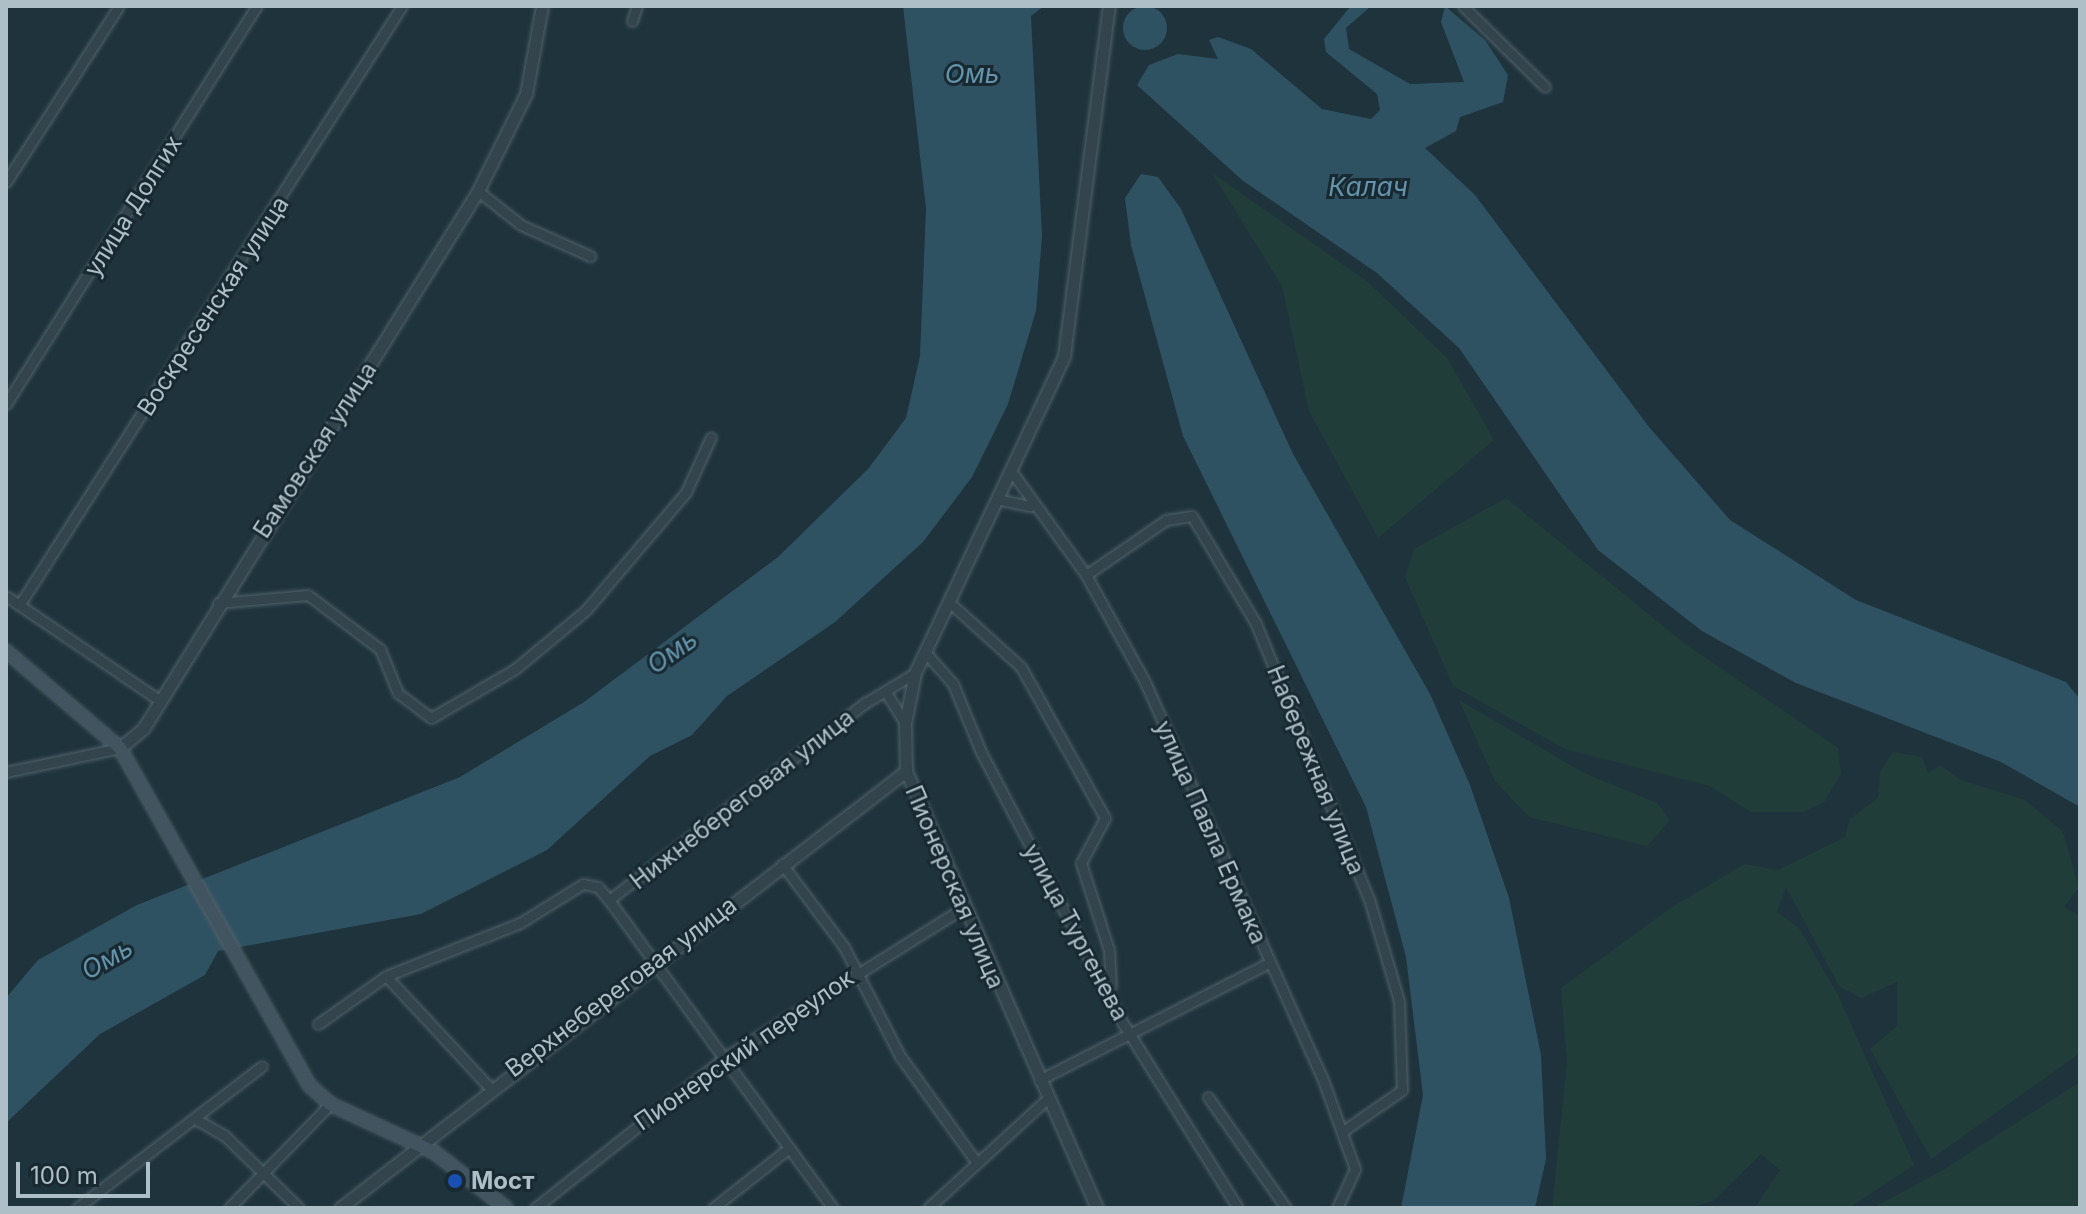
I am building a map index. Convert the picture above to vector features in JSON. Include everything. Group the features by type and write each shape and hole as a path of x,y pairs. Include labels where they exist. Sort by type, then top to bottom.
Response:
{"main road":[{"path":"6,651 120,748 180,850 301,1075 330,1104 416,1142 506,1208"}],"street":[{"path":"6,182 119,6"},
{"name":"улица Долгих","path":"6,404 257,6"},
{"name":"Воскресенская улица","path":"20,604 402,6"},
{"name":"Бамовская улица","path":"120,748 143,729 218,603 478,191 503,146 532,75 542,6"},
{"path":"632,21 637,6"},
{"name":"Пионерская улица","path":"1097,1208 963,908 906,771 905,723 915,673 1014,475 1067,343 1109,6"},
{"path":"1463,6 1545,87"},
{"path":"478,191 521,225 590,256"},
{"path":"218,603 308,595 373,642 398,693 431,718 515,669 586,610 686,492 711,437"},
{"name":"улица Павла Ермака","path":"1014,475 1030,506 1086,575 1145,682 1269,963 1343,1131 1355,1169 1337,1208"},
{"path":"1001,500 1030,506"},
{"name":"Набережная улица","path":"1086,575 1166,520 1192,516 1256,624 1369,899 1399,1001 1402,1090 1343,1131"},
{"path":"6,596 159,700"},
{"path":"949,602 1021,667 1105,818 1081,863 1109,950 1111,989"},
{"name":"улица Тургенева","path":"925,652 953,684 981,752 1111,989 1130,1032 1238,1208"},
{"name":"Нижнебереговая улица","path":"318,1024 386,976 520,923 583,884 598,887 609,900 885,691 915,673"},
{"path":"885,691 905,723"},
{"path":"6,772 120,748"},
{"name":"Верхнебереговая улица","path":"340,1208 416,1142 906,771"},
{"path":"782,864 857,972 900,1056 977,1163"},
{"path":"609,900 833,1208"},
{"name":"Пионерский переулок","path":"535,1208 724,1058 963,908"},
{"path":"1039,1080 1269,963"},
{"path":"386,976 489,1087"},
{"path":"77,1208 262,1066"},
{"path":"1208,1097 1241,1154 1286,1208"},
{"path":"928,1208 1047,1099"},
{"path":"229,1208 330,1104"},
{"path":"194,1118 224,1135 299,1208"},
{"path":"713,1208 789,1148"}],"green space":[{"path":"1212,173 1368,282 1447,358 1494,440 1378,538 1309,411 1282,286"},
{"path":"1506,498 1684,643 1838,748 1841,773 1824,802 1803,812 1751,812 1710,786 1565,749 1453,686 1405,577 1414,549"},
{"path":"1459,700 1584,773 1657,803 1670,820 1647,846 1529,817 1495,781"},
{"path":"1893,752 1922,757 1928,773 1940,765 1961,780 2025,800 2063,832 2079,887 2064,907 2080,916 2080,1053 1931,1159 1870,1049 1897,1026 1897,982 1861,998 1839,986 1786,887 1777,912 1799,928 1837,993 1914,1165 1849,1208 1755,1208 1780,1170 1761,1154 1713,1201 1688,1208 1552,1208 1567,1062 1561,988 1672,907 1745,864 1778,870 1845,837 1850,819 1878,798 1880,772"},
{"path":"2080,1082 2080,1208 1873,1208 1943,1170"}],"water":[{"name":"Омь","path":"903,6 1044,6 1031,16 1042,236 1036,311 1008,404 972,477 923,542 835,622 727,696 692,735 650,756 547,850 421,914 218,951 205,975 100,1034 6,1123 6,998 38,960 137,905 460,777 584,702 778,557 868,469 906,418 920,356 926,209"},
{"path":"1145,6 1161,12 1167,28 1161,44 1145,50 1129,44 1123,28 1129,12"},
{"name":"Калач","path":"1351,6 1371,6 1346,28 1349,49 1410,84 1464,82 1441,22 1445,6 1485,40 1508,75 1503,102 1460,117 1456,131 1425,148 1475,195 1649,427 1730,520 1856,600 2066,682 2080,699 2080,807 2001,762 1796,683 1702,631 1598,550 1459,348 1377,273 1242,180 1137,85 1149,65 1178,54 1218,59 1209,40 1218,37 1251,49 1322,109 1371,119 1380,110 1377,94 1326,52 1324,39"},
{"path":"1141,174 1158,177 1181,209 1293,454 1430,694 1470,785 1509,898 1541,1055 1546,1159 1535,1208 1401,1208 1423,1095 1406,957 1366,807 1183,436 1131,245 1125,198"}],"place":[{"name":"Мост","path":"455,1181"}]}
